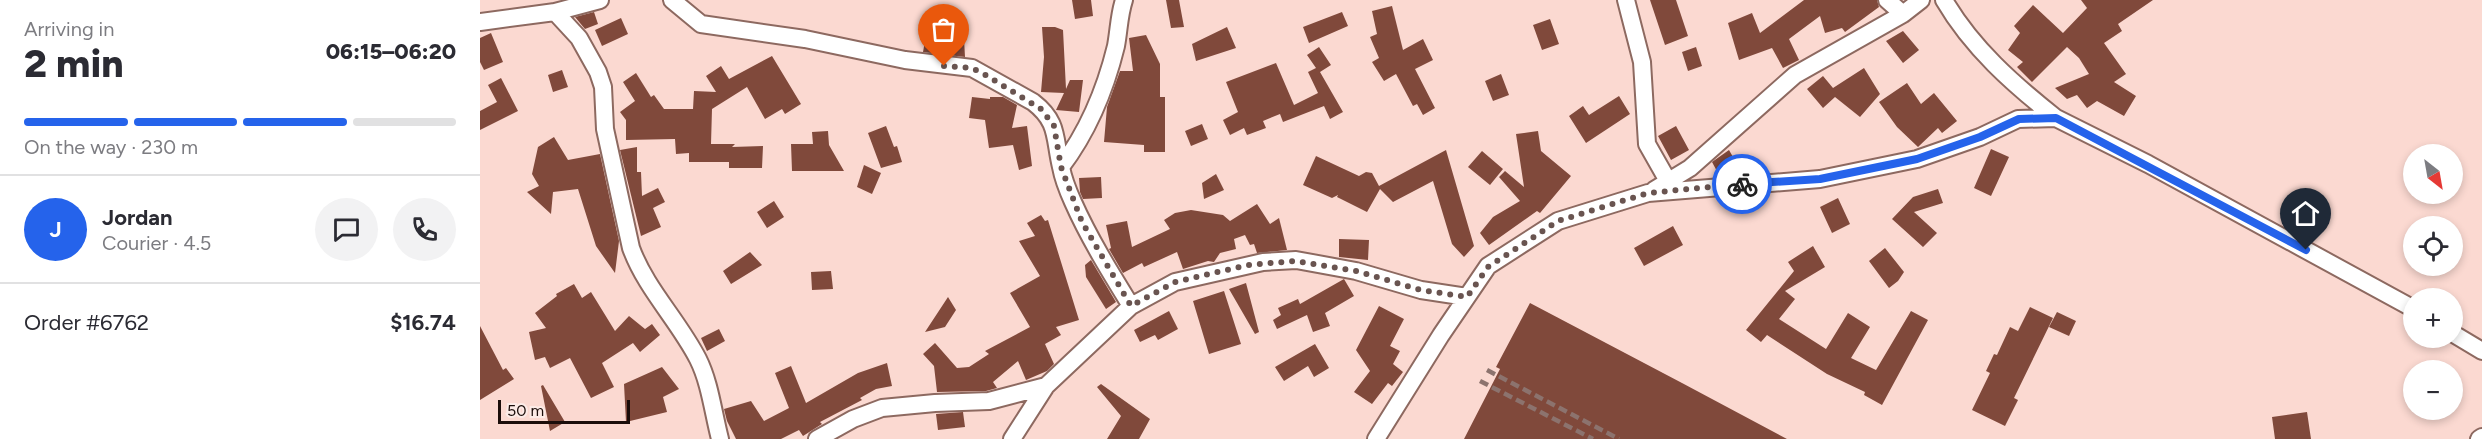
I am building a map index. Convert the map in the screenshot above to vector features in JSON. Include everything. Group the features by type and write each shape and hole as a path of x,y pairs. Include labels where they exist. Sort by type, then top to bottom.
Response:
{"street":[{"path":"480,22 555,12 600,0"},
{"path":"672,0 701,24 805,39 905,60 978,71 1041,109 1054,126 1061,167 1082,222 1131,306"},
{"path":"1061,167 1084,134 1101,99 1116,44 1124,0"},
{"path":"1626,0 1641,62 1647,144 1668,181"},
{"path":"1887,0 1904,14"},
{"path":"1648,193 1690,168 1794,75 1904,14 1921,0"},
{"path":"1944,0 1960,26 2015,85 2056,118 2148,165 2403,303"},
{"path":"555,12 579,38 598,72 603,87 605,129 631,248 638,266 680,327 699,360 710,394 720,439"},
{"path":"1376,439 1488,267 1558,221 1648,193 1820,179 1917,159 1980,137 2019,119 2056,118"},
{"path":"1012,439 1036,398 1046,386 1131,306 1175,282 1253,264 1296,261 1356,271 1421,290 1467,297"},
{"path":"2463,340 2482,351"},
{"path":"817,439 853,419 882,408 989,401 1046,386"}],"building":[{"path":"1072,0 1091,0 1093,16 1075,19"},
{"path":"1166,0 1179,0 1184,27 1171,28"},
{"path":"1650,0 1676,0 1688,36 1665,45"},
{"path":"1804,0 1877,0 1879,7 1845,32 1842,28 1825,33 1820,16 1789,39 1799,60 1783,68 1772,48 1739,60 1728,23 1752,13 1760,33"},
{"path":"2081,0 2153,0 2118,24 2122,31 2104,43 2126,74 2114,82 2136,96 2124,116 2097,101 2087,108 2077,95 2067,99 2055,88 2089,74 2079,58 2067,47 2032,82 2017,67 2023,62 2008,50 2020,33 2014,26 2033,5 2063,33 2087,8"},
{"path":"1392,6 1403,50 1423,39 1433,60 1415,69 1435,108 1423,115 1417,104 1413,106 1396,74 1384,81 1372,62 1379,58 1370,37 1377,34 1372,11"},
{"path":"594,12 598,24 585,29 575,17"},
{"path":"1342,12 1348,26 1309,43 1303,27"},
{"path":"954,15 962,39 964,39 965,57 923,52 926,36 924,35 931,23"},
{"path":"621,18 628,34 602,46 595,30"},
{"path":"1550,19 1559,44 1542,50 1533,25"},
{"path":"1042,27 1055,27 1063,30 1066,89 1070,80 1083,80 1079,112 1056,110 1064,93 1041,92 1044,57"},
{"path":"1227,27 1236,48 1196,61 1192,44"},
{"path":"1903,31 1919,50 1903,63 1886,41"},
{"path":"491,33 503,62 484,70 480,62 480,38"},
{"path":"1146,35 1160,64 1160,97 1165,97 1165,152 1144,152 1144,145 1104,142 1107,107 1120,71 1133,71 1129,38"},
{"path":"1319,47 1331,65 1320,72 1343,112 1330,119 1324,106 1283,122 1280,114 1263,121 1266,128 1247,135 1244,128 1230,135 1223,120 1238,112 1226,82 1276,63 1294,105 1318,93 1308,72 1316,68 1307,55"},
{"path":"1696,47 1702,66 1688,71 1682,52"},
{"path":"772,56 801,104 785,114 782,109 765,119 747,87 712,109 711,144 735,144 732,147 763,146 762,168 729,168 729,162 689,162 689,153 676,154 675,139 626,140 626,120 620,112 635,101 623,82 636,73 651,97 654,95 664,109 693,109 694,91 716,92 706,76 721,66 729,79"},
{"path":"1864,68 1880,94 1860,117 1835,97 1823,108 1807,89 1823,76 1833,88"},
{"path":"562,70 568,87 553,92 548,75"},
{"path":"1501,74 1509,95 1493,101 1485,81"},
{"path":"501,78 518,111 480,130 480,111 497,102 488,85"},
{"path":"1907,83 1921,104 1934,93 1957,121 1942,133 1938,128 1918,147 1897,127 1879,102"},
{"path":"1619,96 1630,114 1586,143 1569,116 1583,106 1589,115"},
{"path":"972,97 990,99 990,97 1003,97 1017,105 1012,128 1027,126 1032,166 1019,170 1013,145 989,148 985,120 969,118"},
{"path":"1202,124 1208,139 1191,146 1185,131"},
{"path":"886,126 894,147 897,146 902,162 881,168 868,133"},
{"path":"1676,126 1689,150 1671,160 1658,136"},
{"path":"828,131 829,145 844,171 792,171 791,144 813,144 812,132"},
{"path":"1538,131 1541,151 1571,176 1540,213 1537,211 1489,245 1480,233 1493,217 1520,201 1499,177 1505,171 1524,187 1516,134"},
{"path":"554,137 568,160 600,154 619,241 615,273 596,246 578,189 553,192 551,214 527,192 539,186 532,174 538,147"},
{"path":"637,147 637,172 641,172 642,196 658,188 665,202 653,208 661,227 641,236 620,150"},
{"path":"1991,149 2009,157 1991,196 1974,188"},
{"path":"1446,150 1474,246 1464,257 1452,244 1433,181 1393,202 1380,189 1367,212 1337,197 1338,195 1332,198 1303,185 1316,156 1359,176 1366,172 1372,173 1379,186"},
{"path":"1729,150 1737,164 1719,175 1712,162"},
{"path":"1482,151 1503,169 1490,185 1468,167"},
{"path":"864,165 881,173 872,194 857,187"},
{"path":"1216,174 1224,190 1204,199 1202,183"},
{"path":"1101,177 1102,198 1083,199 1079,178"},
{"path":"1938,189 1943,203 1914,212 1937,233 1923,247 1892,219 1913,197"},
{"path":"1838,198 1850,224 1832,233 1820,207"},
{"path":"774,201 784,217 767,228 757,212"},
{"path":"1257,204 1270,224 1279,218 1287,250 1257,253 1254,244 1250,245 1245,235 1234,239 1236,249 1220,253 1214,262 1208,261 1183,269 1177,252 1144,267 1142,263 1123,273 1109,249 1111,248 1106,225 1127,221 1132,247 1170,229 1164,220 1175,213 1191,210 1223,215 1230,221"},
{"path":"1041,215 1045,221 1048,220 1079,320 1056,327 1061,335 1045,344 1054,364 1047,371 1026,380 1018,361 993,382 997,388 986,391 937,392 934,366 923,354 935,343 957,368 969,367 989,354 985,351 1030,327 1010,293 1040,276 1019,241 1035,236 1027,223"},
{"path":"1673,226 1683,245 1644,266 1634,248"},
{"path":"1339,239 1369,240 1368,260 1339,257"},
{"path":"1813,246 1825,267 1785,291 1795,299 1779,319 1826,349 1848,313 1870,327 1851,358 1876,370 1911,311 1928,320 1882,405 1864,395 1865,392 1827,374 1767,335 1761,342 1746,330 1794,271 1788,262"},
{"path":"1885,248 1904,272 1889,288 1869,261"},
{"path":"750,252 762,265 731,284 723,271"},
{"path":"1091,260 1116,302 1106,309 1086,277 1085,265"},
{"path":"831,271 833,289 812,290 811,272"},
{"path":"1344,279 1354,296 1325,313 1330,326 1313,332 1307,315 1277,329 1273,320 1281,315 1278,308 1298,299 1300,304"},
{"path":"1246,283 1259,332 1255,334 1229,289"},
{"path":"574,284 582,298 591,292 615,331 629,316 645,329 652,324 660,335 640,352 633,343 602,363 614,387 591,398 570,358 550,368 545,357 535,360 529,332 546,328 535,313 557,296 556,294"},
{"path":"1224,291 1241,344 1209,354 1193,301"},
{"path":"948,297 956,310 945,327 925,332"},
{"path":"1530,303 1787,439 1464,439 1500,369 1496,367"},
{"path":"1379,306 1404,319 1390,346 1400,351 1393,364 1403,372 1392,386 1388,383 1372,404 1354,392 1370,371 1356,350"},
{"path":"2030,307 2053,318 2014,398 2018,400 2005,426 1972,410 1990,373 1986,371 1994,354 1997,355 2010,327 2018,331"},
{"path":"1169,311 1178,329 1158,340 1155,335 1140,342 1134,330"},
{"path":"2057,312 2076,321 2069,336 2049,327"},
{"path":"480,326 503,370 506,368 514,379 480,400"},
{"path":"719,329 725,341 707,351 701,338"},
{"path":"1315,344 1329,368 1314,377 1308,366 1284,381 1275,367"},
{"path":"887,363 892,386 876,389 860,398 862,400 820,422 822,424 803,436 799,430 781,439 736,439 727,421 724,409 751,401 764,421 789,408 775,373 791,366 806,403 858,373"},
{"path":"662,367 679,389 663,397 667,412 626,422 624,384"},
{"path":"1101,384 1150,419 1139,439 1107,439 1121,416 1097,387"},
{"path":"543,385 565,422 550,431 541,386"},
{"path":"963,412 965,427 938,430 936,414"},
{"path":"2307,412 2311,439 2275,439 2272,417"}],"railway":[{"path":"1487,370 1619,439"},
{"path":"1480,381 1593,439"}],"way so far":[{"path":"944,66 972,68 1033,102 1041,109 1054,126 1061,167 1071,198 1082,222 1131,306 1175,282 1234,267 1263,262 1296,261 1356,271 1421,290 1467,297 1488,267 1558,221 1648,193 1742,184"}],"route":[{"path":"1742,184 1820,179 1917,159 1980,137 2019,119 2056,118 2306,250"}]}
